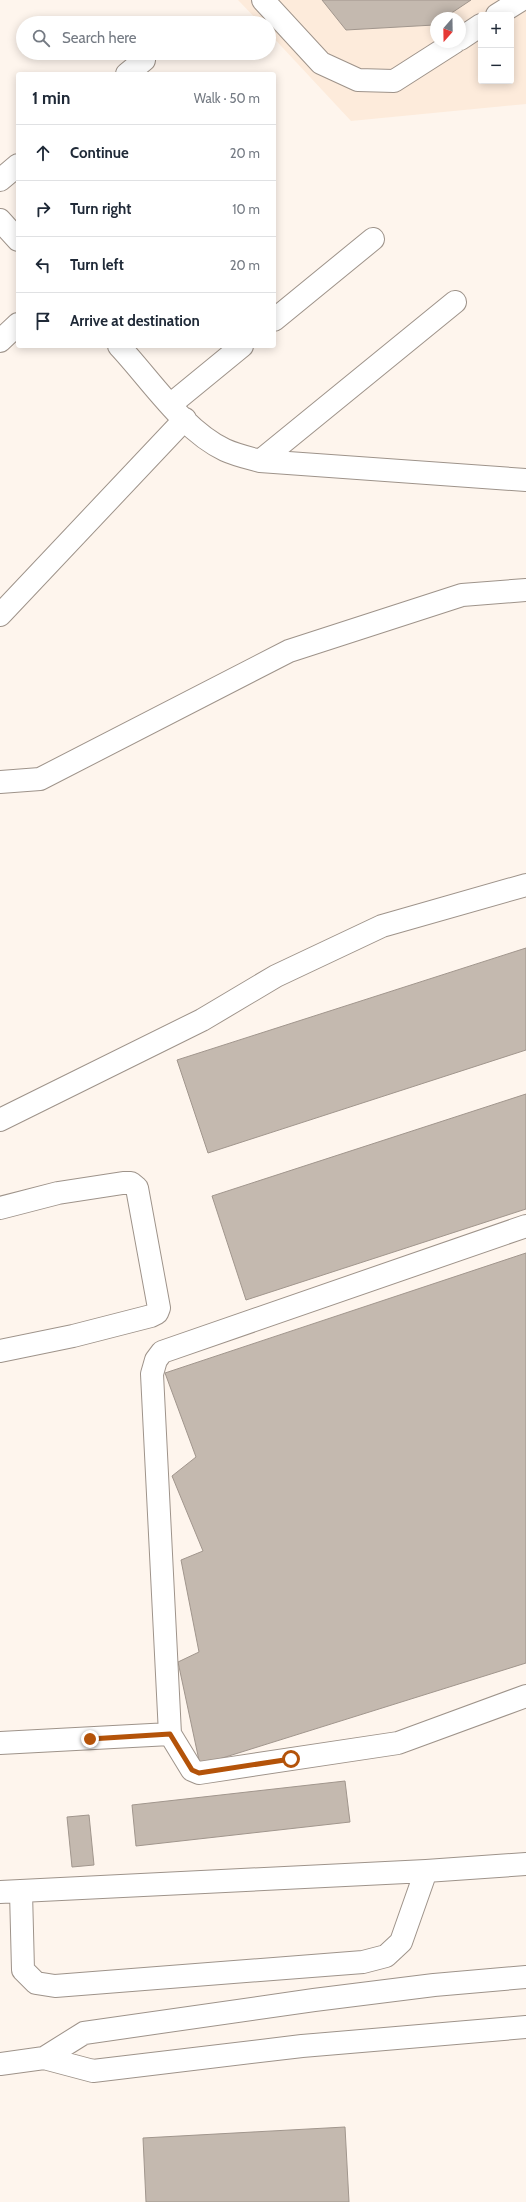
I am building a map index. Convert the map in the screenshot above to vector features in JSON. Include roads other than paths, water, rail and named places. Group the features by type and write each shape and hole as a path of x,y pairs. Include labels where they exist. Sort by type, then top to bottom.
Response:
{"lane":[{"path":"263,0 321,63 358,80 394,81 446,48"},
{"path":"502,12 521,0"},
{"path":"466,35 478,28"},
{"path":"129,72 144,60"},
{"path":"0,180 16,167"},
{"path":"0,220 16,238"},
{"path":"276,318 373,239"},
{"path":"260,461 455,302"},
{"path":"0,340 16,326"},
{"path":"125,348 177,412 202,436 225,451 260,461 526,480"},
{"path":"0,615 177,412 240,348"},
{"path":"0,782 40,779 289,651 462,595 526,590"},
{"path":"0,1120 202,1020 276,976 382,926 526,885"},
{"path":"0,1208 58,1193 123,1182 131,1183 137,1188 159,1308 157,1313 151,1316 73,1336 0,1351"},
{"path":"526,1226 162,1352 156,1360 152,1374 170,1734 192,1770 199,1773 398,1743 526,1696"},
{"path":"0,1743 170,1734"},
{"path":"426,1871 401,1942 386,1956 363,1962 55,1986 36,1983 23,1970 11,1892 426,1871 526,1864"},
{"path":"44,2058 84,2033 321,1999 434,1985 526,1977"},
{"path":"0,2064 44,2058 93,2071 302,2046 526,2027"}]}
